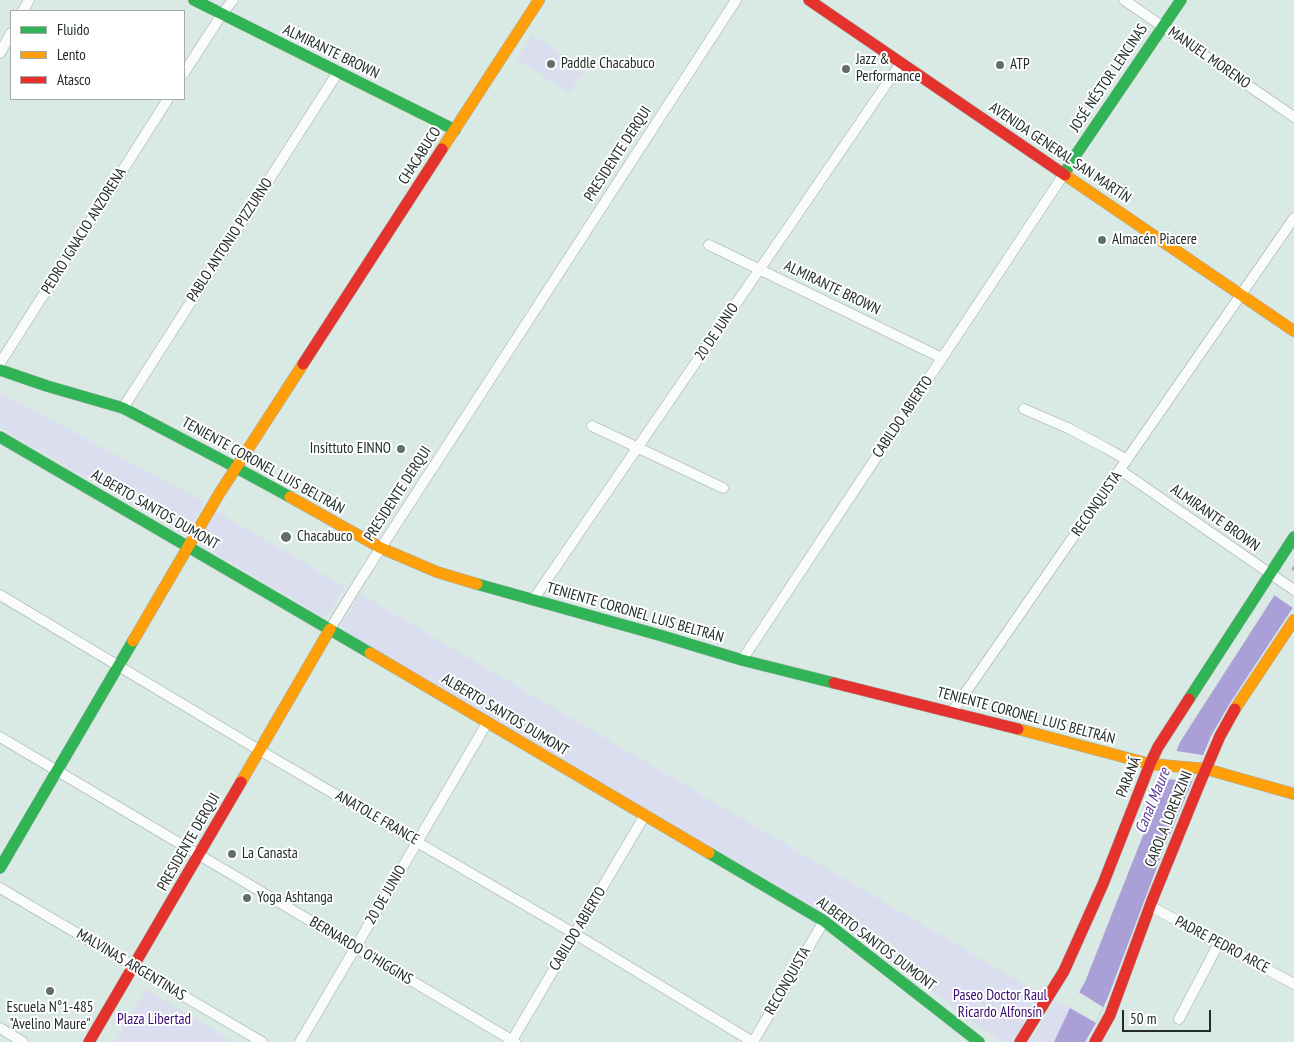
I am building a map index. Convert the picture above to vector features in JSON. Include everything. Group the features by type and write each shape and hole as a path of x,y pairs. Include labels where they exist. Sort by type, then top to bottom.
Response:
{"street":[{"name":"ALMIRANTE BROWN","path":"194,0 455,130"},
{"path":"185,72 233,0"},
{"name":"CHACABUCO","path":"0,868 219,494 540,0"},
{"name":"PRESIDENTE DERQUI","path":"89,1042 330,630 381,548 736,0"},
{"name":"AVENIDA GENERAL SAN MARTÍN","path":"809,0 1294,331"},
{"name":"MANUEL MORENO","path":"1124,0 1294,117"},
{"name":"JOSÉ NÉSTOR LENCINAS","path":"1064,174 1181,0"},
{"path":"0,54 10,35"},
{"name":"20 DE JUNIO","path":"533,600 902,63"},
{"name":"PABLO ANTONIO PIZZURNO","path":"123,408 338,72"},
{"name":"PEDRO IGNACIO ANZORENA","path":"0,363 167,100"},
{"name":"CABILDO ABIERTO","path":"742,660 1064,174"},
{"name":"RECONQUISTA","path":"952,712 1294,218"},
{"name":"ALMIRANTE BROWN","path":"709,245 942,358"},
{"name":"TENIENTE CORONEL LUIS BELTRÁN","path":"0,370 123,408 236,467 381,548 438,572 742,660 1150,764 1202,768 1294,794"},
{"path":"1024,409 1068,428 1127,460"},
{"path":"592,426 723,488"},
{"name":"ALBERTO SANTOS DUMONT","path":"0,437 824,921 979,1042"},
{"name":"ALMIRANTE BROWN","path":"1120,470 1294,590"},
{"name":"PARANÁ","path":"1020,1042 1054,990 1064,971 1103,884 1158,747 1294,537"},
{"name":"ANATOLE FRANCE","path":"0,595 259,750 575,934 753,1042"},
{"name":"CAROLA LORENZINI","path":"1097,1041 1110,1015 1202,768 1231,715 1294,620"},
{"name":"20 DE JUNIO","path":"300,1042 488,723"},
{"name":"BERNARDO O'HIGGINS","path":"0,737 513,1041"},
{"name":"CABILDO ABIERTO","path":"513,1041 645,815"},
{"name":"MALVINAS ARGENTINAS","path":"0,888 262,1042"},
{"name":"PADRE PEDRO ARCE","path":"1150,906 1294,984"},
{"name":"RECONQUISTA","path":"753,1042 824,921"},
{"path":"1179,1019 1219,943"},
{"path":"0,1028 23,1042"}],"green space":[{"name":"Paddle Chacabuco","path":"532,35 585,69 569,93 517,59"},
{"path":"0,393 205,502 190,528 185,532 179,532 0,427"},
{"path":"216,511 345,587 328,615 321,616 201,545 200,539"},
{"name":"Paseo Doctor Raul Ricardo Alfonsín","path":"360,594 1042,995 1013,1041 1001,1042 831,917 346,632 342,624"},
{"name":"Plaza Libertad","path":"146,989 212,1029 234,1042 115,1042"},
{"path":"1055,1002 1070,1008 1054,1042 1029,1042"}],"shaded area":[{"path":"1294,565 1294,606 1230,703 1211,736 1163,851 1108,997 1096,1023 1085,1042 1054,1042 1085,982 1180,742"}],"pier":[{"path":"1291,569 1294,571 1293,608 1274,595"},
{"path":"1176,751 1203,755 1192,781 1165,779"},
{"path":"1079,992 1103,1007 1096,1023 1070,1008"}],"traffic: fast":[{"path":"194,0 455,130"},
{"path":"1064,174 1181,0"},
{"path":"0,370 123,408 290,497"},
{"path":"0,437 370,653"},
{"path":"1189,699 1294,537"},
{"path":"477,584 742,660 834,683"},
{"path":"0,868 133,641"},
{"path":"709,853 824,921 979,1042"}],"traffic: slow":[{"path":"442,149 539,0"},
{"path":"1065,175 1294,331"},
{"path":"133,641 219,494 303,364"},
{"path":"290,497 381,548 437,572 477,584"},
{"path":"1235,709 1294,620"},
{"path":"241,782 330,629"},
{"path":"370,653 709,853"},
{"path":"1018,729 1150,764 1206,769 1294,794"}],"traffic: jam":[{"path":"809,0 1065,175"},
{"path":"303,364 442,149"},
{"path":"834,683 1018,729"},
{"path":"1020,1042 1064,971 1103,884 1150,764 1158,747 1189,699"},
{"path":"1095,1042 1110,1015 1153,898 1199,785 1220,736 1235,709"},
{"path":"89,1042 241,782"}],"place":[{"name":"Paddle Chacabuco","path":"551,64"},
{"name":"ATP","path":"1000,65"},
{"name":"Jazz & Performance","path":"846,69"},
{"name":"Almacén Piacere","path":"1102,240"},
{"name":"Insittuto EINNO","path":"401,449"},
{"name":"Chacabuco","path":"286,537"},
{"name":"La Canasta","path":"232,854"},
{"name":"Yoga Ashtanga","path":"247,898"},
{"name":"Escuela N°1-485 \"Avelino Maure\"","path":"50,991"}],"water label":[{"name":"Canal Maure","path":"1153,801"}]}
